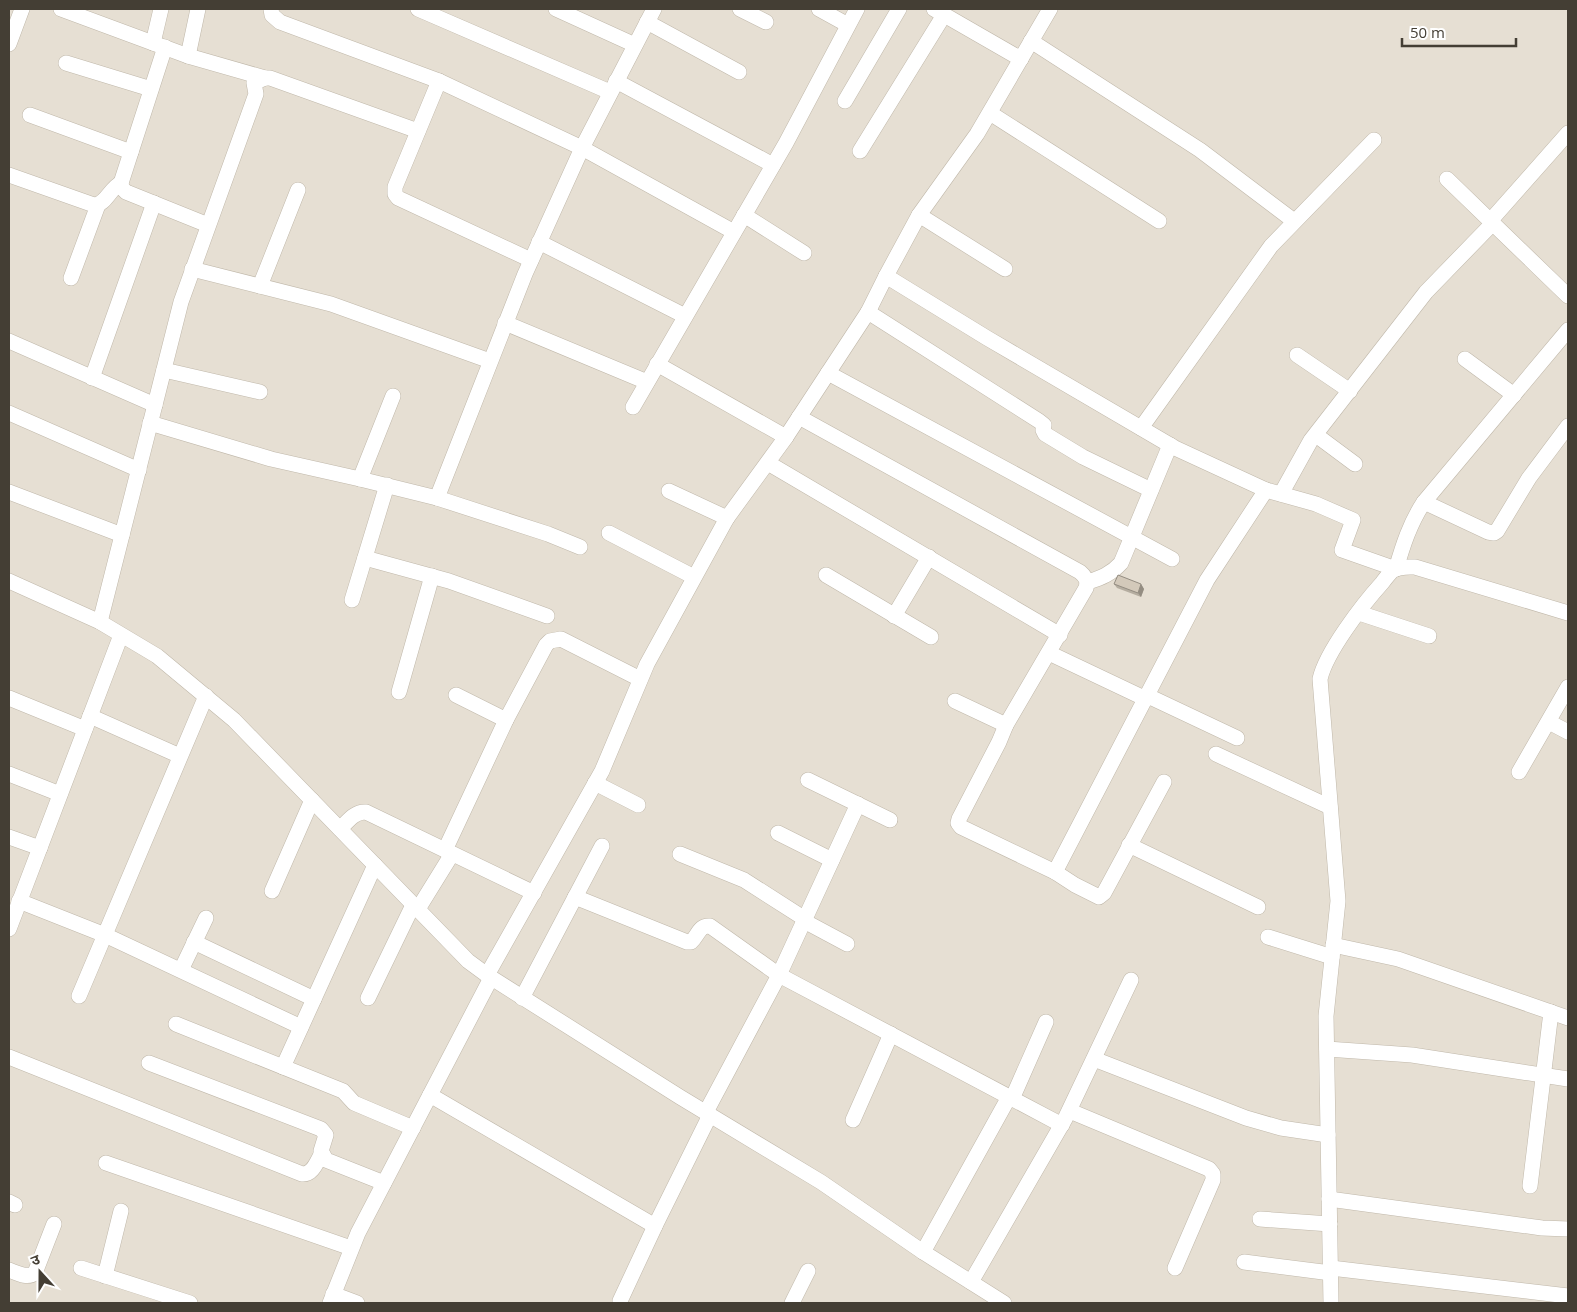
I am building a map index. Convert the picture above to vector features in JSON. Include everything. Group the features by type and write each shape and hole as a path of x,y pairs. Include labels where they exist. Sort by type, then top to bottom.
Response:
{"street":[{"path":"9,44 22,9"},
{"path":"61,9 188,56 270,78 418,132"},
{"path":"160,9 159,45 151,89 121,183 122,188 126,192 208,225"},
{"path":"188,56 198,9"},
{"path":"271,9 272,15 280,22 439,81 582,148 734,232"},
{"path":"418,9 613,87 773,165"},
{"path":"556,9 635,45"},
{"path":"740,9 766,22"},
{"path":"819,9 848,25"},
{"path":"632,407 773,165 857,9"},
{"path":"845,101 899,9"},
{"path":"357,1303 331,1299 351,1248 489,976 602,771 647,664 727,518 786,437 868,312 919,215 977,134 1050,9"},
{"path":"860,151 939,11 1021,59"},
{"path":"437,498 531,260 582,148 651,15 739,72"},
{"path":"1031,41 1200,150 1294,221"},
{"path":"66,63 151,89"},
{"path":"100,622 181,302 256,94 254,83 265,78"},
{"path":"439,81 395,187 395,194 398,198 531,260"},
{"path":"990,113 1158,221"},
{"path":"30,115 131,152"},
{"path":"1281,494 1316,435 1426,292 1567,137"},
{"path":"1141,428 1256,265 1294,221 1374,140"},
{"path":"9,176 94,205 102,204 114,187 121,183"},
{"path":"1446,178 1568,296"},
{"path":"260,286 298,190"},
{"path":"92,378 154,203"},
{"path":"71,278 98,205"},
{"path":"919,215 1005,269"},
{"path":"744,216 804,253"},
{"path":"539,242 685,316"},
{"path":"192,269 346,309 490,361"},
{"path":"886,276 987,338 1170,445 1266,490 1316,504 1353,520 1342,550 1396,569"},
{"path":"868,312 1039,421 1044,425 1043,430 1045,434 1083,456 1152,490"},
{"path":"505,323 647,382"},
{"path":"1396,569 1407,534 1424,502 1568,330"},
{"path":"9,341 155,405"},
{"path":"1297,355 1350,391"},
{"path":"1466,359 1514,395"},
{"path":"658,364 786,437"},
{"path":"164,370 260,392"},
{"path":"828,373 1172,559"},
{"path":"360,479 392,396"},
{"path":"9,414 139,470"},
{"path":"799,417 1080,572 1088,582 1060,635 1006,725 958,819 958,824 1055,872 1074,885 1099,897 1164,782"},
{"path":"150,423 271,459 437,498 539,530 580,547"},
{"path":"1424,502 1488,532 1497,531 1529,478 1568,426"},
{"path":"1316,435 1355,464"},
{"path":"1088,582 1106,576 1121,563 1170,445"},
{"path":"768,463 1060,635"},
{"path":"352,600 387,485"},
{"path":"1055,872 1208,580 1266,490"},
{"path":"669,491 727,518"},
{"path":"9,492 122,535"},
{"path":"609,533 694,577"},
{"path":"894,616 929,557"},
{"path":"365,558 432,576 547,616"},
{"path":"1331,1303 1326,1016 1338,901 1320,679 1322,669 1330,654 1381,584 1393,570 1402,567 1414,567 1567,611"},
{"path":"826,575 931,637"},
{"path":"399,692 432,576"},
{"path":"9,581 100,622 157,656 206,696 234,720 468,961 522,998 821,1182 923,1252 971,1282 987,1299 1004,1303"},
{"path":"1359,613 1429,636"},
{"path":"9,929 15,902 40,848 121,635"},
{"path":"368,998 415,907 448,852 506,720 546,645 555,639 561,639 640,679"},
{"path":"1049,653 1238,738"},
{"path":"1519,772 1568,687"},
{"path":"456,695 506,720"},
{"path":"79,996 206,696"},
{"path":"9,698 88,722 180,756"},
{"path":"955,701 1006,725"},
{"path":"1548,722 1568,732"},
{"path":"1216,754 1330,807"},
{"path":"9,774 60,794"},
{"path":"808,780 890,820"},
{"path":"595,783 638,804"},
{"path":"272,891 312,800"},
{"path":"620,1301 708,1114 779,975 858,804"},
{"path":"340,829 356,814 366,812 534,893"},
{"path":"778,834 832,860"},
{"path":"9,837 40,848"},
{"path":"1129,844 1258,907"},
{"path":"522,998 602,846"},
{"path":"680,854 744,880 804,920 847,944"},
{"path":"283,1067 374,865"},
{"path":"575,897 687,942 691,942 700,929 710,926 779,975 1062,1125"},
{"path":"15,902 104,935 301,1027"},
{"path":"181,970 206,918"},
{"path":"1268,937 1333,951 1398,959 1568,1018"},
{"path":"194,942 314,999"},
{"path":"971,1282 1070,1111 1131,980"},
{"path":"1530,1186 1551,1012"},
{"path":"923,1252 1011,1098 1046,1022"},
{"path":"176,1024 344,1091 354,1103 413,1128"},
{"path":"853,1120 890,1034"},
{"path":"1327,1048 1412,1055 1568,1079"},
{"path":"9,1056 302,1174 310,1172 322,1153 326,1136 322,1130 149,1063"},
{"path":"1094,1059 1246,1118 1281,1128 1328,1135"},
{"path":"430,1095 655,1226"},
{"path":"1070,1111 1209,1169 1213,1174 1213,1180 1175,1268"},
{"path":"322,1153 326,1160 384,1183"},
{"path":"106,1163 351,1248"},
{"path":"1329,1199 1542,1228 1568,1229"},
{"path":"105,1276 121,1211"},
{"path":"1260,1219 1330,1224"},
{"path":"9,1270 26,1276 31,1276 35,1273 54,1224"},
{"path":"1244,1262 1568,1296"},
{"path":"81,1268 190,1303"},
{"path":"792,1303 808,1271"}],"shaded area":[{"path":"9,9 1568,9 1568,1303 9,1303"}],"building":[{"path":"1118,575 1141,584 1138,593 1114,584"}]}
